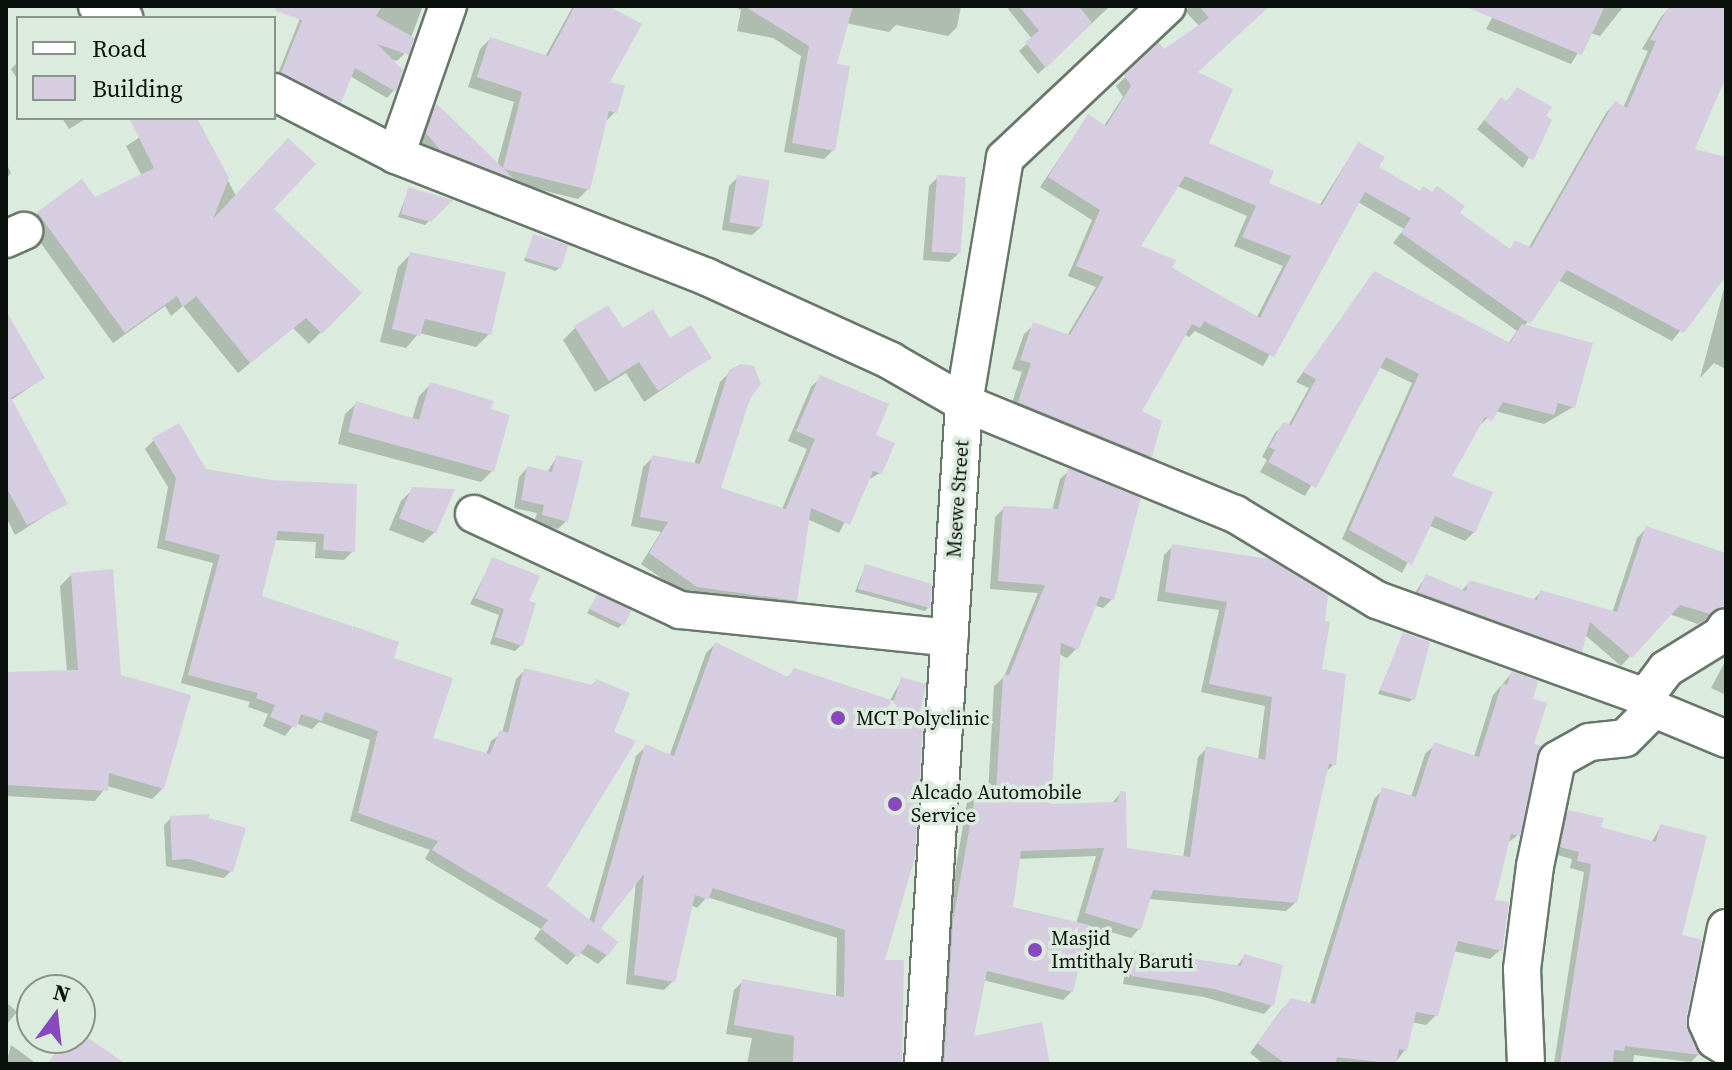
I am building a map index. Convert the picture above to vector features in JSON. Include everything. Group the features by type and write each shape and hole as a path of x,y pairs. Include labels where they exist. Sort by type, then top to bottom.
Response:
{"street":[{"path":"97,6 120,16"},
{"path":"396,155 448,6"},
{"name":"Msewe Street","path":"923,1064 964,403 1005,158 1167,6"},
{"path":"276,93 396,155 707,277 891,361 964,403 1235,514 1377,600 1650,703 1726,739"},
{"path":"474,514 680,610 950,638"},
{"path":"1526,1064 1522,969 1557,760 1589,742 1625,738 1650,703 1666,669 1721,635 1726,627"},
{"path":"1726,928 1707,1022 1715,1040 1726,1047"}],"building":[{"path":"276,6 382,6 376,16 415,38 409,55 377,44 403,70 396,92 355,68 341,103 281,73 302,20 276,11"},
{"path":"575,6 608,6 642,24 610,82 625,86 617,113 609,111 590,190 504,169 514,179 440,150 426,133 436,103 503,168 522,92 477,77 490,37 548,56"},
{"path":"744,6 853,6 837,64 850,66 835,151 792,143 809,46"},
{"path":"1019,6 1079,6 1092,23 1046,68 1025,42 1039,31"},
{"path":"1199,6 1270,6 1198,72 1233,89 1209,143 1274,171 1269,183 1322,205 1358,142 1385,157 1379,167 1420,191 1423,186 1432,192 1437,186 1465,206 1460,213 1510,249 1515,240 1531,248 1615,101 1627,108 1656,41 1650,40 1669,6 1726,6 1726,77 1695,149 1726,157 1726,276 1684,333 1567,270 1530,324 1401,233 1411,218 1365,192 1274,357 1204,321 1200,328 1192,324 1142,411 1162,421 1152,457 1018,402 1031,363 1020,360 1033,322 1070,335 1104,277 1076,266 1100,210 1048,177 1088,114 1106,126 1131,86 1124,75 1159,42 1164,49 1209,18","holes":["1185,176 1256,206 1242,237 1291,256 1260,318 1172,268 1176,260 1141,246"]},
{"path":"1464,6 1605,6 1582,55"},
{"path":"1517,87 1552,107 1546,116 1552,120 1533,161 1484,120 1501,97 1507,101"},
{"path":"130,120 198,120 229,178 213,219 288,138 316,164 274,209 362,293 322,334 306,318 250,363 196,296 183,307 177,296 125,333 37,212 82,179 95,197 154,168"},
{"path":"737,175 770,180 762,228 729,222"},
{"path":"937,175 966,177 961,254 932,252"},
{"path":"408,187 453,200 431,222 401,214"},
{"path":"533,234 568,245 561,269 526,258"},
{"path":"410,252 506,272 491,335 425,319 420,336 392,329"},
{"path":"1374,271 1510,343 1522,324 1593,343 1575,408 1558,403 1554,415 1503,402 1492,421 1485,417 1452,476 1493,492 1475,533 1435,516 1412,565 1349,530 1419,374 1386,357 1316,488 1268,462 1275,450 1269,447 1283,422 1291,425 1316,379 1303,372"},
{"path":"608,305 623,328 653,309 670,338 691,325 712,358 658,391 639,362 609,381 574,326"},
{"path":"6,311 45,378 11,398 68,504 27,525 6,487"},
{"path":"741,364 754,366 761,384 750,399 721,488 786,509 815,439 796,431 820,375 889,404 876,435 895,443 882,474 873,471 850,525 811,508 797,601 697,587 649,553 668,522 640,517 652,455 700,464 729,370"},
{"path":"430,382 494,401 491,409 510,415 494,472 348,432 356,401 419,420"},
{"path":"179,423 206,469 271,480 357,484 355,552 323,550 324,534 278,531 262,596 352,626 352,631 353,626 399,642 394,658 453,678 433,738 490,754 500,730 508,733 524,668 593,685 596,679 630,693 614,732 636,741 547,886 594,923 645,744 674,756 715,642 788,677 794,668 894,701 901,677 926,684 918,722 923,723 915,857 885,960 904,960 902,1064 793,1064 794,1036 734,1025 742,979 844,997 845,930 713,888 708,900 695,895 675,982 634,975 644,874 601,928 618,942 608,956 588,944 578,957 541,929 548,920 432,850 438,841 358,813 378,731 325,712 322,721 301,714 296,728 270,717 275,705 256,698 258,693 188,675 220,555 165,540 176,478 152,438"},
{"path":"556,455 583,461 568,522 542,515 544,505 521,500 527,466 552,472"},
{"path":"1068,468 1141,498 1114,600 1100,596 1078,650 1061,643 1051,804 1117,802 1120,791 1126,792 1127,848 1190,857 1206,746 1265,760 1272,697 1209,684 1227,602 1165,592 1172,544 1269,559 1328,595 1325,621 1330,622 1322,669 1346,674 1336,765 1329,764 1297,903 1153,890 1141,930 1085,913 1104,848 1021,851 1013,907 1089,925 1073,992 987,971 974,1036 1042,1022 1050,1064 944,1064 953,921 976,791 996,792 1003,675 1009,675 1045,585 998,581 1003,506 1058,509"},
{"path":"412,487 455,489 436,533 399,518"},
{"path":"1646,526 1726,553 1726,606 1710,614 1680,605 1632,658 1590,622 1582,652 1418,592 1426,574 1466,591 1469,580 1537,600 1540,590 1617,612"},
{"path":"492,557 540,576 529,601 536,603 523,646 495,637 504,609 475,598"},
{"path":"865,564 932,584 930,608 858,589"},
{"path":"113,569 121,675 191,695 164,789 109,773 108,791 6,785 6,672 78,670 71,573"},
{"path":"597,594 631,610 624,625 590,609"},
{"path":"1403,632 1430,642 1415,700 1380,690"},
{"path":"1512,671 1538,681 1533,699 1547,703 1534,744 1542,746 1520,836 1511,834 1495,900 1509,902 1502,951 1458,941 1438,1016 1416,1012 1407,1051 1399,1049 1396,1064 1337,1057 1335,1064 1286,1064 1257,1043 1291,998 1315,1004 1382,787 1416,797 1434,742 1479,757 1502,683 1507,685"},
{"path":"1568,810 1604,818 1601,827 1656,842 1660,824 1707,836 1682,935 1702,940 1686,1019 1701,1055 1625,1046 1624,1051 1614,1050 1613,1064 1560,1064 1591,864 1577,861 1579,852 1560,847"},
{"path":"209,814 209,818 246,828 233,872 189,859 172,860 170,816"},
{"path":"1135,950 1241,966 1244,954 1283,965 1274,1006 1214,989 1131,976"},
{"path":"96,1043 126,1064 47,1064 54,1054 96,1054"}],"place":[{"name":"MCT Polyclinic","path":"838,718"},
{"name":"Alcado Automobile Service","path":"895,804"},
{"name":"Masjid Imtithaly Baruti","path":"1035,950"}]}
